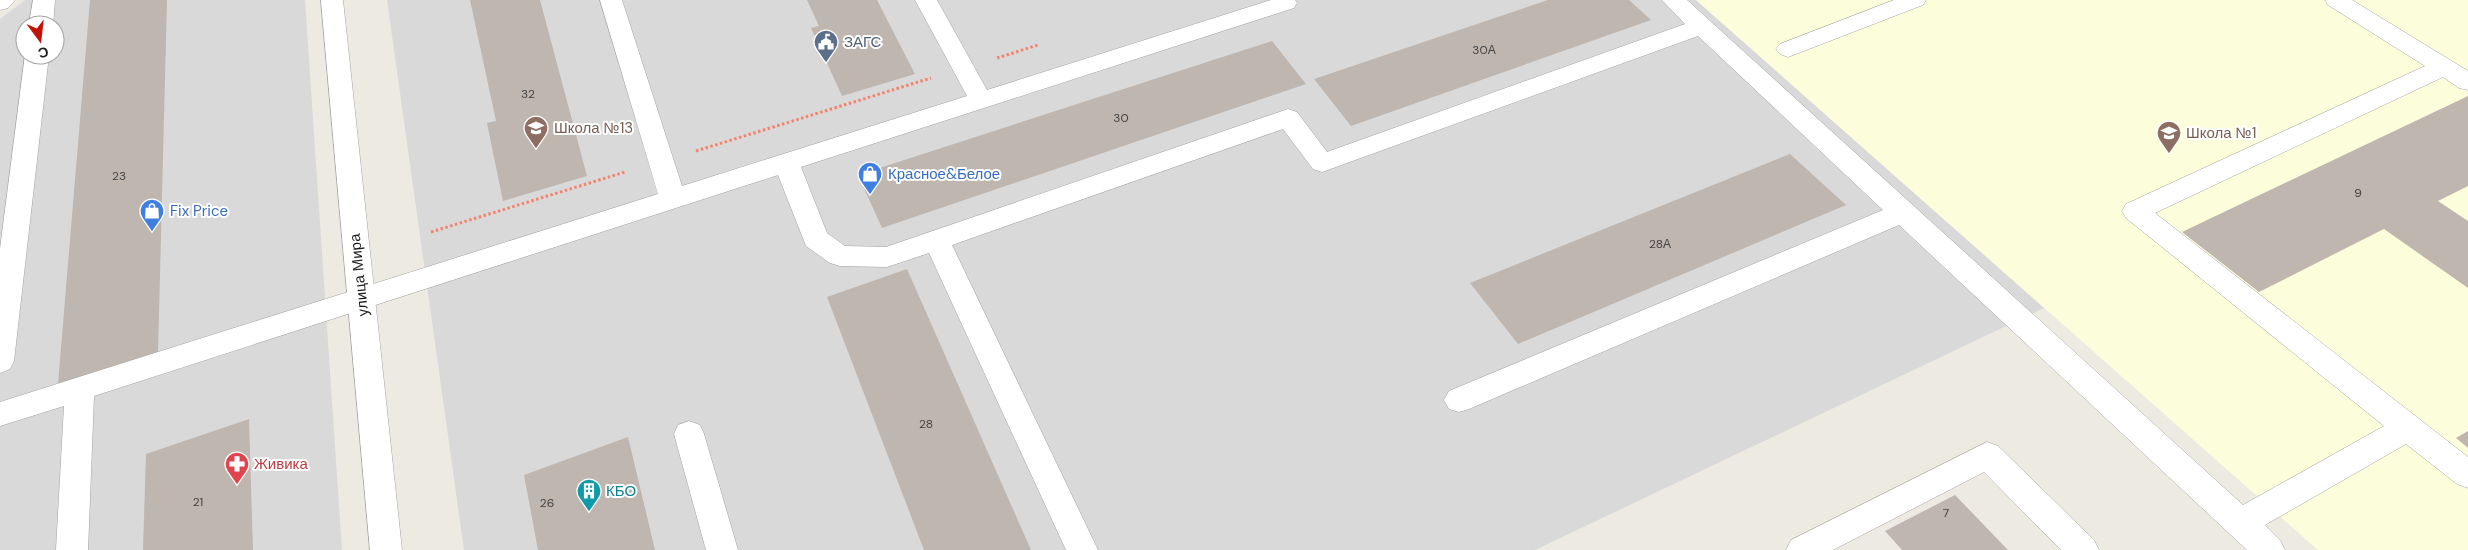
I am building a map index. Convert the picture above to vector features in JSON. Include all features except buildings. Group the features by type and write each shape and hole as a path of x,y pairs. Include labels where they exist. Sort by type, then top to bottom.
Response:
{"street":[{"path":"0,3 4,0"},
{"path":"42,15 44,0"},
{"name":"улица Мира","path":"332,0 386,550"},
{"path":"611,0 673,199"},
{"path":"926,0 981,100"},
{"path":"0,414 1286,3 1283,0"},
{"path":"1673,0 2269,550"},
{"path":"1788,49 1915,0"},
{"path":"2336,0 2468,82"},
{"path":"787,164 816,239 840,256 887,257 1288,118 1322,162 1702,26"},
{"path":"0,361 36,65"},
{"path":"2444,67 2135,211 2468,474"},
{"path":"1459,400 1903,212"},
{"path":"936,239 1082,550"},
{"path":"72,550 80,388"},
{"path":"2240,523 2409,428"},
{"path":"690,434 722,550"},
{"path":"1802,550 1987,454 2083,550"}],"path":[{"path":"432,232 1046,43"}],"shaded area":[{"path":"25,0 305,0 342,550 0,550 0,19"},
{"path":"387,0 1696,0 2044,308 1535,550 464,550"},
{"name":"Школа №1","path":"1696,0 2468,0 2468,550 2318,550"}],"place":[{"name":"ЗАГС","path":"826,63"},
{"name":"Школа №13","path":"536,149"},
{"name":"Школа №1","path":"2169,154"},
{"name":"Красное&Белое","path":"870,195"},
{"name":"Fix Price","path":"152,232"},
{"name":"Живика","path":"237,485"},
{"name":"КБО","path":"589,512"}]}
